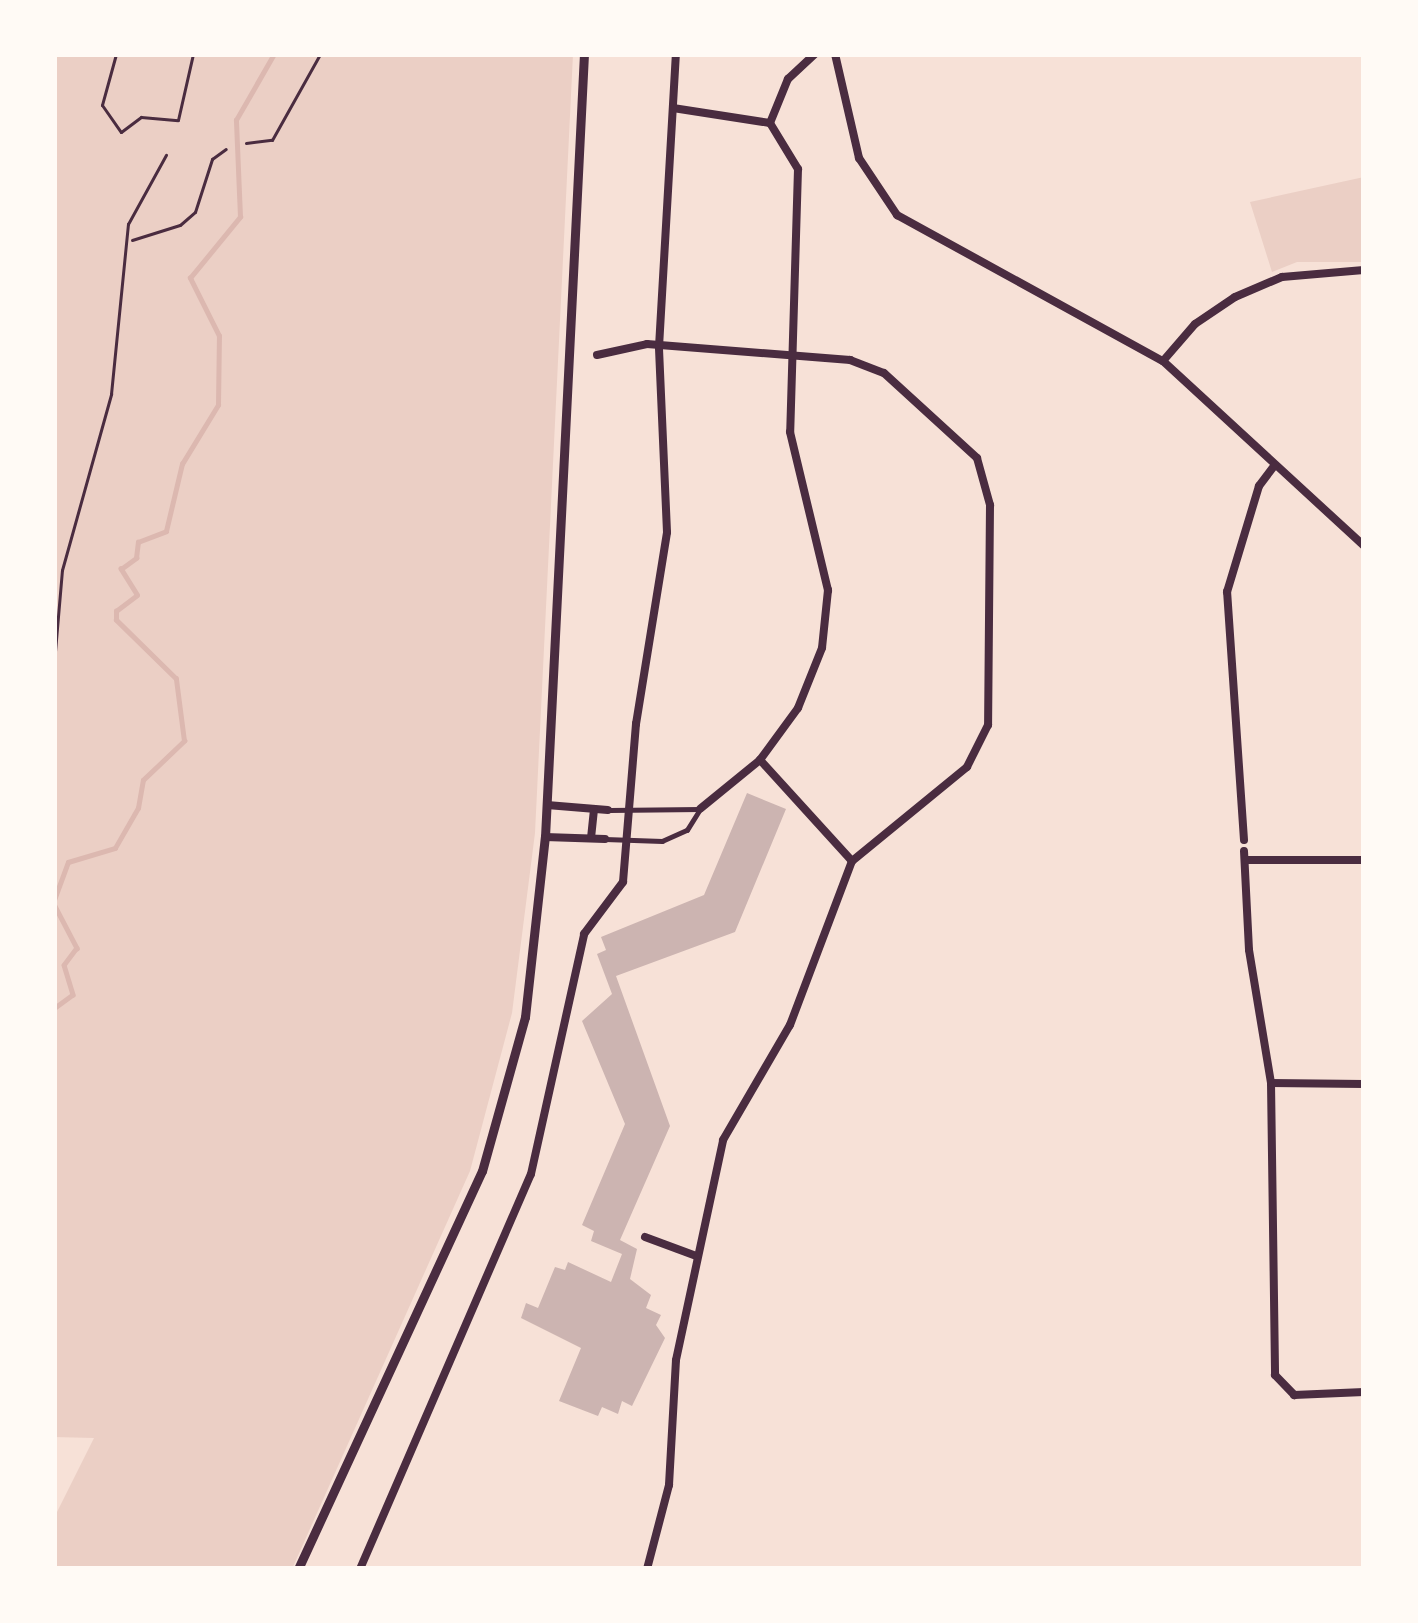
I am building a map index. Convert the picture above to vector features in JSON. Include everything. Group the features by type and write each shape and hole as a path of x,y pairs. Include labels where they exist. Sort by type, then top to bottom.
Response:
{"street":[{"path":"298,1569 482,1171 525,1017 547,805 584,54"},
{"path":"360,1569 531,1174 584,934 623,882 628,812 667,532 659,347 676,54"},
{"path":"770,123 788,79 815,54"},
{"path":"835,54 860,158 897,215 1163,361 1364,546"},
{"path":"673,108 770,123 788,144 800,186 790,432 823,553 826,622 806,691 760,760 700,809"},
{"path":"1163,361 1195,324 1235,297 1282,277 1364,269"},
{"path":"598,356 659,347 850,360 884,373 959,434 977,458 990,505 990,703 979,749 952,781 852,861 790,1025 723,1139 676,1360 669,1485 646,1569"},
{"path":"1244,840 1227,592 1259,486 1275,465"},
{"path":"760,760 852,861"},
{"path":"547,805 608,810"},
{"path":"591,838 594,809"},
{"path":"545,837 605,839"},
{"path":"1364,860 1245,855 1249,950 1271,1083 1270,1338 1282,1388 1307,1396 1364,1392"},
{"path":"1271,1083 1364,1084"},
{"path":"645,1237 696,1256"}],"lane":[{"path":"608,810 700,809"},
{"path":"605,839 662,841 687,830 700,809"}],"path":[{"path":"116,54 102,105 121,132 141,117 178,120 193,54"},
{"path":"246,143 272,140 320,54"},
{"path":"130,240 180,225 195,212 212,159 226,149"},
{"path":"54,663 59,586 112,394 128,224 166,155"}],"shaded area":[{"path":"54,54 573,54 535,833 512,1013 470,1171 292,1569 54,1569 54,1518 94,1438 54,1437"},
{"path":"1364,177 1364,262 1297,262 1272,272 1250,202"}],"building":[{"path":"747,793 786,809 735,932 616,976 670,1126 620,1240 637,1249 630,1279 651,1295 646,1308 661,1315 656,1325 665,1338 632,1406 622,1401 618,1414 602,1407 598,1416 559,1401 581,1348 521,1318 526,1303 538,1308 555,1267 565,1270 568,1262 611,1282 622,1254 591,1241 594,1231 582,1225 625,1124 582,1021 612,994 597,954 606,950 601,937 704,895"}],"waterway":[{"path":"54,900 68,862 115,848 138,808 143,780 184,741 176,679 116,620 116,611 137,595 121,569 136,558 138,542 166,531 182,464 218,405 219,336 190,278 240,217 236,120 274,54"},
{"path":"54,904 77,948 64,965 73,995 54,1009"}]}
